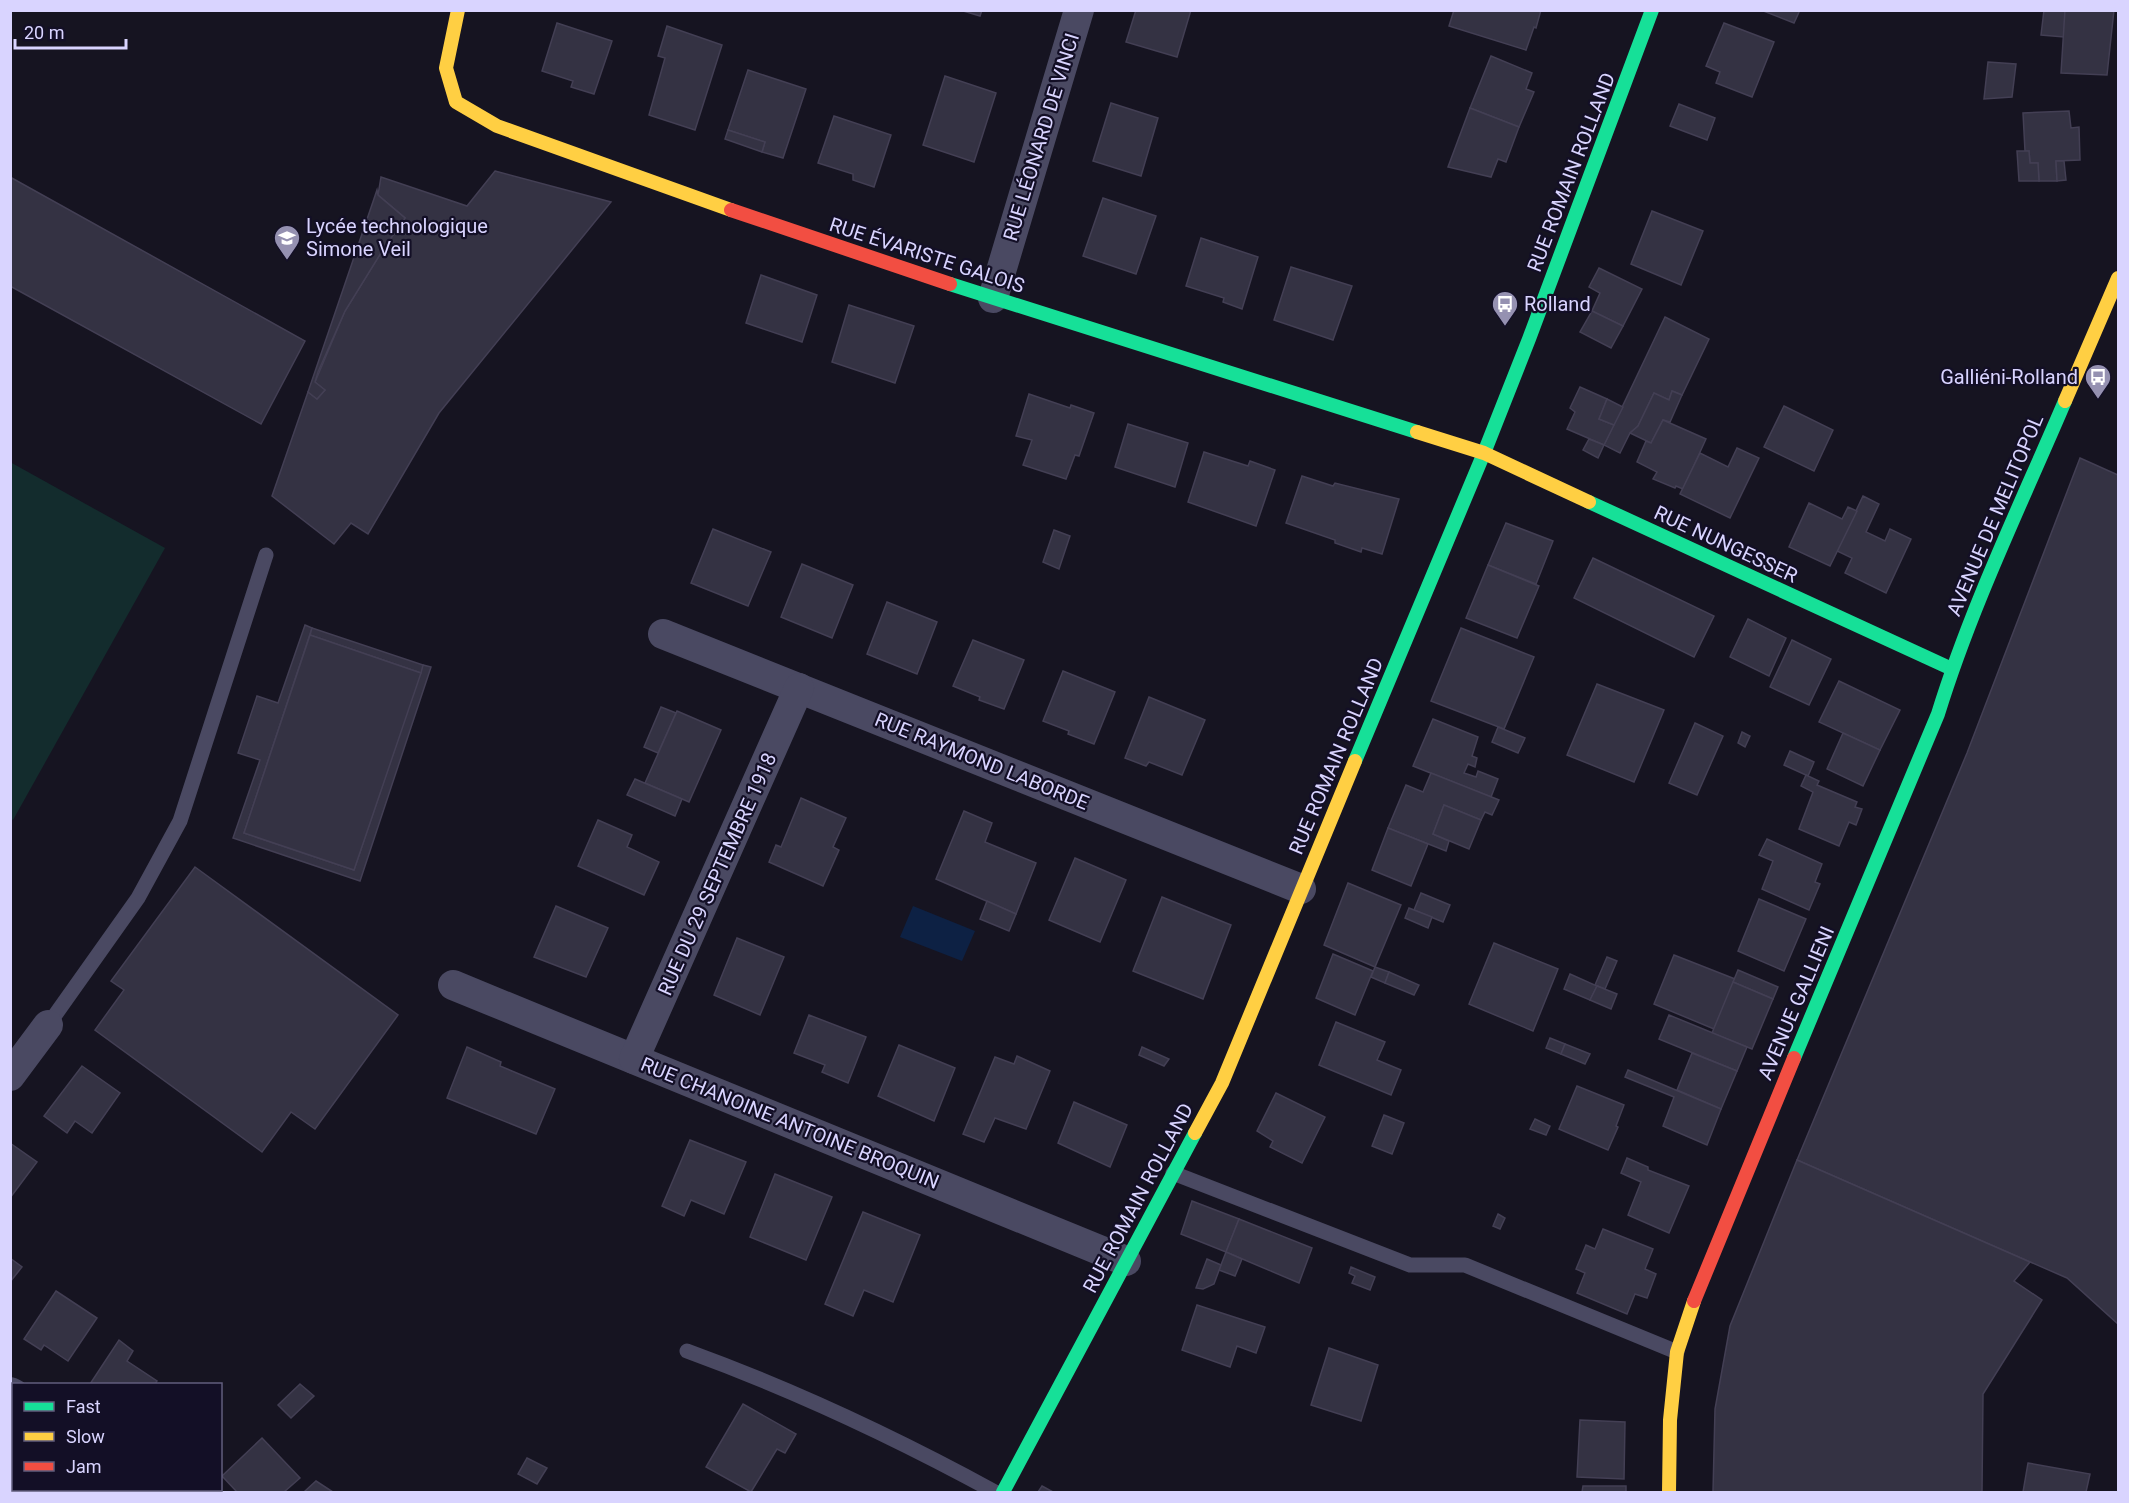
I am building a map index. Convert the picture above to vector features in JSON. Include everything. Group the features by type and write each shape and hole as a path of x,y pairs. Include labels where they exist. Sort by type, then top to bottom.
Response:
{"street":[{"name":"RUE ÉVARISTE GALOIS","path":"458,10 446,68 456,102 496,126 697,199 993,298 1484,453"},
{"name":"RUE LÉONARD DE VINCI","path":"993,298 1079,10"},
{"name":"RUE ROMAIN ROLLAND","path":"1003,1492 1222,1083 1484,453 1652,10"},
{"name":"AVENUE DE MELITOPOL","path":"1952,669 2118,278"},
{"name":"RUE NUNGESSER","path":"1484,453 1952,669"},
{"name":"RUE RAYMOND LABORDE","path":"663,634 1301,889"},
{"name":"AVENUE GALLIENI","path":"1669,1492 1670,1420 1677,1352 1700,1283 1938,714 1952,669"},
{"name":"RUE DU 29 SEPTEMBRE 1918","path":"634,1059 799,688"},
{"name":"RUE CHANOINE ANTOINE BROQUIN","path":"453,985 1126,1261"},
{"path":"10,1076 48,1025"}],"lane":[{"path":"48,1025 138,898 180,821 266,555"},
{"path":"1173,1173 1410,1265 1465,1264 1677,1352"},
{"path":"687,1352 755,1376 808,1400 904,1444 995,1492"}],"green space":[{"path":"10,462 165,548 13,820 10,818"}],"water":[{"path":"913,906 975,931 962,961 900,937"}],"building":[{"path":"960,10 982,10 980,16"},
{"path":"1136,10 1191,10 1177,57 1126,42"},
{"path":"1454,10 1541,10 1526,50 1449,26"},
{"path":"1761,10 1800,10 1794,23"},
{"path":"2044,10 2065,10 2064,37 2041,35"},
{"path":"2065,10 2114,10 2107,75 2061,73"},
{"path":"557,23 612,41 594,94 571,87 573,81 542,71"},
{"path":"1724,23 1774,42 1752,97 1716,83 1720,72 1706,66"},
{"path":"667,26 722,45 695,130 649,115 665,58 658,56"},
{"path":"1491,56 1532,73 1526,89 1534,92 1519,127 1470,108"},
{"path":"1988,62 2016,64 2012,97 1984,99"},
{"path":"748,70 806,89 783,158 762,152 765,142 728,130"},
{"path":"945,76 996,93 974,162 923,145"},
{"path":"1111,103 1158,118 1141,176 1093,161"},
{"path":"1679,104 1715,118 1707,140 1670,126"},
{"path":"1470,108 1519,127 1506,162 1498,159 1491,177 1448,167"},
{"path":"2069,111 2071,128 2079,127 2080,160 2056,161 2057,181 2039,181 2038,163 2030,163 2029,151 2025,151 2023,113"},
{"path":"834,116 891,135 874,187 853,180 853,174 818,163"},
{"path":"728,130 765,142 762,152 725,139"},
{"path":"2017,151 2029,151 2030,163 2038,163 2039,181 2019,181"},
{"path":"2056,161 2064,161 2066,180 2057,181"},
{"path":"495,171 611,202 439,413 368,534 351,523 334,544 272,496 308,392 317,399 325,390 315,382 345,311 405,218 378,195 381,177 467,206"},
{"path":"10,177 305,341 261,424 10,286"},
{"path":"377,190 378,195 405,218 345,311 318,372 315,382 325,390 317,399 308,392"},
{"path":"1103,198 1156,216 1136,274 1083,256"},
{"path":"1652,211 1703,231 1681,285 1631,264"},
{"path":"1201,238 1258,257 1242,309 1223,302 1224,298 1186,286"},
{"path":"1291,267 1352,286 1333,340 1274,320"},
{"path":"1599,268 1642,289 1623,326 1592,311 1600,293 1589,287"},
{"path":"761,275 817,295 802,342 746,323"},
{"path":"849,305 914,326 895,383 832,362"},
{"path":"1592,311 1623,326 1611,348 1580,332"},
{"path":"1665,317 1709,339 1682,395 1672,391 1669,400 1654,393 1638,426 1630,433 1620,453 1604,445"},
{"path":"1580,387 1607,399 1599,419 1614,425 1604,445 1567,429 1575,412 1570,408"},
{"path":"1672,391 1682,395 1670,422 1663,420 1651,443 1630,433 1638,426 1654,393 1669,400"},
{"path":"1029,394 1070,408 1071,405 1094,413 1079,456 1075,455 1066,479 1023,465 1032,440 1016,436"},
{"path":"1607,399 1623,407 1614,425 1599,419"},
{"path":"1784,406 1833,430 1814,471 1764,447"},
{"path":"1663,420 1706,439 1683,489 1653,479 1657,472 1637,462 1646,441 1651,443"},
{"path":"1128,424 1188,443 1175,487 1115,467"},
{"path":"1589,439 1604,445 1598,458 1583,450"},
{"path":"1737,448 1759,458 1730,518 1680,494 1700,453 1728,467"},
{"path":"1204,452 1248,466 1250,461 1275,470 1256,526 1188,502"},
{"path":"2080,458 2118,475 2118,1324 2067,1278 1797,1160 1967,753"},
{"path":"1302,476 1333,486 1335,483 1399,499 1382,554 1362,548 1361,552 1335,543 1335,540 1286,523"},
{"path":"1863,496 1879,504 1866,532 1885,541 1890,529 1911,539 1886,593 1845,573 1852,558 1837,551"},
{"path":"1809,503 1842,519 1848,507 1857,511 1830,566 1789,547"},
{"path":"1506,523 1553,541 1536,584 1488,565"},
{"path":"713,529 771,552 748,606 691,583"},
{"path":"1054,530 1070,536 1059,569 1043,562"},
{"path":"1593,558 1714,616 1694,657 1574,598"},
{"path":"802,564 853,585 832,638 781,617"},
{"path":"1488,565 1539,586 1517,638 1466,618"},
{"path":"887,602 937,622 917,674 867,654"},
{"path":"1748,619 1786,638 1769,676 1730,657"},
{"path":"305,625 312,628 244,833 354,870 423,665 431,667 360,881 233,838 260,760 238,753 257,696 278,703"},
{"path":"312,628 423,665 421,673 310,635"},
{"path":"1461,628 1534,657 1504,729 1431,701"},
{"path":"310,635 421,673 354,870 244,833"},
{"path":"973,640 1024,660 1004,709 979,700 980,697 953,686"},
{"path":"1792,640 1831,659 1809,705 1770,687"},
{"path":"1063,671 1115,692 1094,744 1043,721"},
{"path":"1839,681 1900,710 1880,750 1819,722"},
{"path":"1597,684 1664,710 1634,782 1567,755"},
{"path":"1149,697 1205,720 1182,775 1149,762 1146,766 1125,758"},
{"path":"661,707 676,713 658,753 644,747"},
{"path":"677,711 721,730 689,802 645,783"},
{"path":"1433,719 1478,737 1472,756 1477,758 1475,767 1468,764 1464,773 1476,777 1478,771 1498,779 1491,797 1413,766"},
{"path":"1695,723 1723,736 1697,795 1669,783"},
{"path":"1498,727 1525,738 1518,753 1492,742"},
{"path":"1742,732 1750,736 1745,747 1738,743"},
{"path":"1843,733 1880,750 1863,786 1827,769"},
{"path":"1790,751 1814,762 1808,776 1784,765"},
{"path":"1431,773 1499,800 1492,815 1485,812 1481,820 1444,805 1433,834 1449,841 1446,851 1388,828 1406,785 1423,792"},
{"path":"1806,775 1819,781 1817,785 1857,802 1855,807 1862,809 1856,825 1849,822 1839,846 1799,829 1813,792 1801,786"},
{"path":"635,779 682,799 675,816 627,795"},
{"path":"801,798 846,818 833,847 839,850 823,886 769,862 776,845 781,847"},
{"path":"1444,805 1481,820 1469,849 1433,834"},
{"path":"964,811 992,823 985,842 1036,863 1016,914 936,879"},
{"path":"598,820 632,835 627,847 659,862 644,895 578,866"},
{"path":"1388,828 1428,844 1411,886 1372,870"},
{"path":"1767,839 1822,864 1815,882 1820,884 1809,910 1762,889 1773,861 1759,855"},
{"path":"1075,858 1126,880 1100,942 1049,920"},
{"path":"195,867 398,1015 315,1129 291,1112 262,1152 95,1030 124,990 111,981"},
{"path":"1348,883 1401,905 1375,967 1324,945"},
{"path":"1421,893 1450,905 1443,922 1414,910"},
{"path":"1162,897 1231,925 1203,999 1133,971"},
{"path":"1759,899 1806,919 1784,971 1738,951"},
{"path":"987,901 1016,914 1009,931 980,919"},
{"path":"556,906 608,928 586,977 534,957"},
{"path":"1409,908 1432,917 1428,928 1405,918"},
{"path":"737,938 784,957 760,1015 714,995"},
{"path":"1494,943 1558,969 1533,1031 1469,1004"},
{"path":"1333,954 1373,971 1355,1015 1316,998"},
{"path":"1674,955 1735,979 1714,1029 1654,1004"},
{"path":"1607,957 1617,961 1605,989 1595,985"},
{"path":"1375,967 1389,972 1385,983 1371,977"},
{"path":"1738,970 1778,987 1773,999 1733,982"},
{"path":"1389,972 1419,985 1414,995 1385,983"},
{"path":"1570,974 1597,986 1590,1000 1564,989"},
{"path":"1733,982 1773,999 1752,1049 1712,1033"},
{"path":"1597,986 1617,994 1611,1009 1590,1000"},
{"path":"809,1015 866,1037 848,1083 822,1072 825,1065 794,1053"},
{"path":"1669,1015 1747,1047 1737,1071 1659,1039"},
{"path":"1336,1022 1385,1042 1377,1060 1401,1070 1391,1095 1319,1065"},
{"path":"1550,1038 1565,1044 1561,1054 1546,1048"},
{"path":"1565,1044 1590,1054 1585,1064 1561,1054"},
{"path":"899,1045 955,1068 934,1121 878,1096"},
{"path":"467,1047 501,1062 500,1066 555,1089 536,1134 447,1098"},
{"path":"1142,1047 1169,1059 1164,1066 1139,1055"},
{"path":"1692,1053 1737,1071 1721,1109 1677,1090"},
{"path":"1017,1056 1050,1071 1026,1129 995,1118 984,1142 963,1134 995,1057 1014,1064"},
{"path":"82,1066 120,1093 92,1133 75,1121 67,1133 44,1116"},
{"path":"1628,1070 1721,1109 1707,1145 1663,1126 1674,1097 1625,1077"},
{"path":"1577,1086 1624,1105 1608,1150 1559,1129"},
{"path":"1276,1093 1325,1117 1302,1163 1270,1147 1273,1141 1257,1131"},
{"path":"1074,1102 1127,1125 1110,1167 1058,1143"},
{"path":"1384,1115 1404,1123 1392,1154 1372,1146"},
{"path":"1535,1119 1550,1126 1546,1135 1530,1129"},
{"path":"690,1140 746,1162 724,1214 691,1200 684,1216 662,1206"},
{"path":"10,1143 37,1162 10,1198"},
{"path":"1627,1158 1648,1167 1648,1170 1689,1186 1669,1233 1628,1215 1641,1182 1621,1173"},
{"path":"1797,1160 2030,1262 2014,1281 2042,1300 1983,1394 1982,1492 1713,1492 1715,1409 1730,1326"},
{"path":"775,1174 832,1197 806,1260 750,1237"},
{"path":"1192,1201 1239,1219 1226,1252 1181,1234"},
{"path":"863,1212 920,1235 893,1302 864,1290 853,1316 825,1304"},
{"path":"1498,1214 1505,1218 1500,1229 1493,1226"},
{"path":"1239,1219 1312,1248 1299,1283 1226,1252"},
{"path":"1603,1229 1653,1249 1645,1269 1656,1274 1647,1298 1635,1294 1627,1314 1577,1293 1585,1273 1576,1269 1586,1245 1595,1249"},
{"path":"1226,1252 1242,1259 1235,1276 1219,1270"},
{"path":"10,1258 22,1267 10,1282"},
{"path":"1207,1259 1221,1265 1214,1284 1203,1289 1196,1288"},
{"path":"1351,1267 1375,1277 1370,1290 1352,1283 1355,1276 1349,1273"},
{"path":"56,1291 97,1318 68,1361 44,1345 41,1350 24,1339"},
{"path":"1197,1305 1265,1327 1256,1353 1237,1346 1230,1367 1182,1350"},
{"path":"119,1340 133,1351 127,1361 157,1381 156,1383 91,1383"},
{"path":"1329,1348 1378,1365 1361,1421 1311,1405"},
{"path":"300,1384 314,1396 291,1418 278,1405"},
{"path":"743,1404 796,1434 785,1453 777,1449 751,1492 706,1467"},
{"path":"1580,1420 1625,1422 1624,1479 1577,1477"},
{"path":"262,1438 300,1478 284,1492 237,1492 222,1476"},
{"path":"527,1458 547,1468 537,1484 518,1474"},
{"path":"2028,1463 2090,1474 2086,1492 2023,1492"},
{"path":"316,1481 333,1492 304,1492"},
{"path":"1042,1486 1053,1492 1038,1492"},
{"path":"1583,1486 1626,1486 1626,1492 1582,1492"}],"traffic: fast":[{"path":"1355,761 1484,453 1652,10"},
{"path":"950,284 1417,432"},
{"path":"1794,1058 1938,714 1981,595 2065,401"},
{"path":"1589,502 1952,669"},
{"path":"1003,1492 1195,1133"}],"traffic: slow":[{"path":"458,10 446,68 456,102 497,126 731,210"},
{"path":"2065,401 2118,278"},
{"path":"1417,432 1484,453 1589,502"},
{"path":"1195,1133 1222,1083 1355,761"},
{"path":"1669,1492 1670,1420 1677,1352 1694,1301"}],"traffic: jam":[{"path":"731,210 950,284"},
{"path":"1694,1301 1794,1058"}],"place":[{"name":"Lycée technologique Simone Veil","path":"287,261"},
{"name":"Rolland","path":"1505,327"},
{"name":"Galliéni-Rolland","path":"2098,400"}]}
